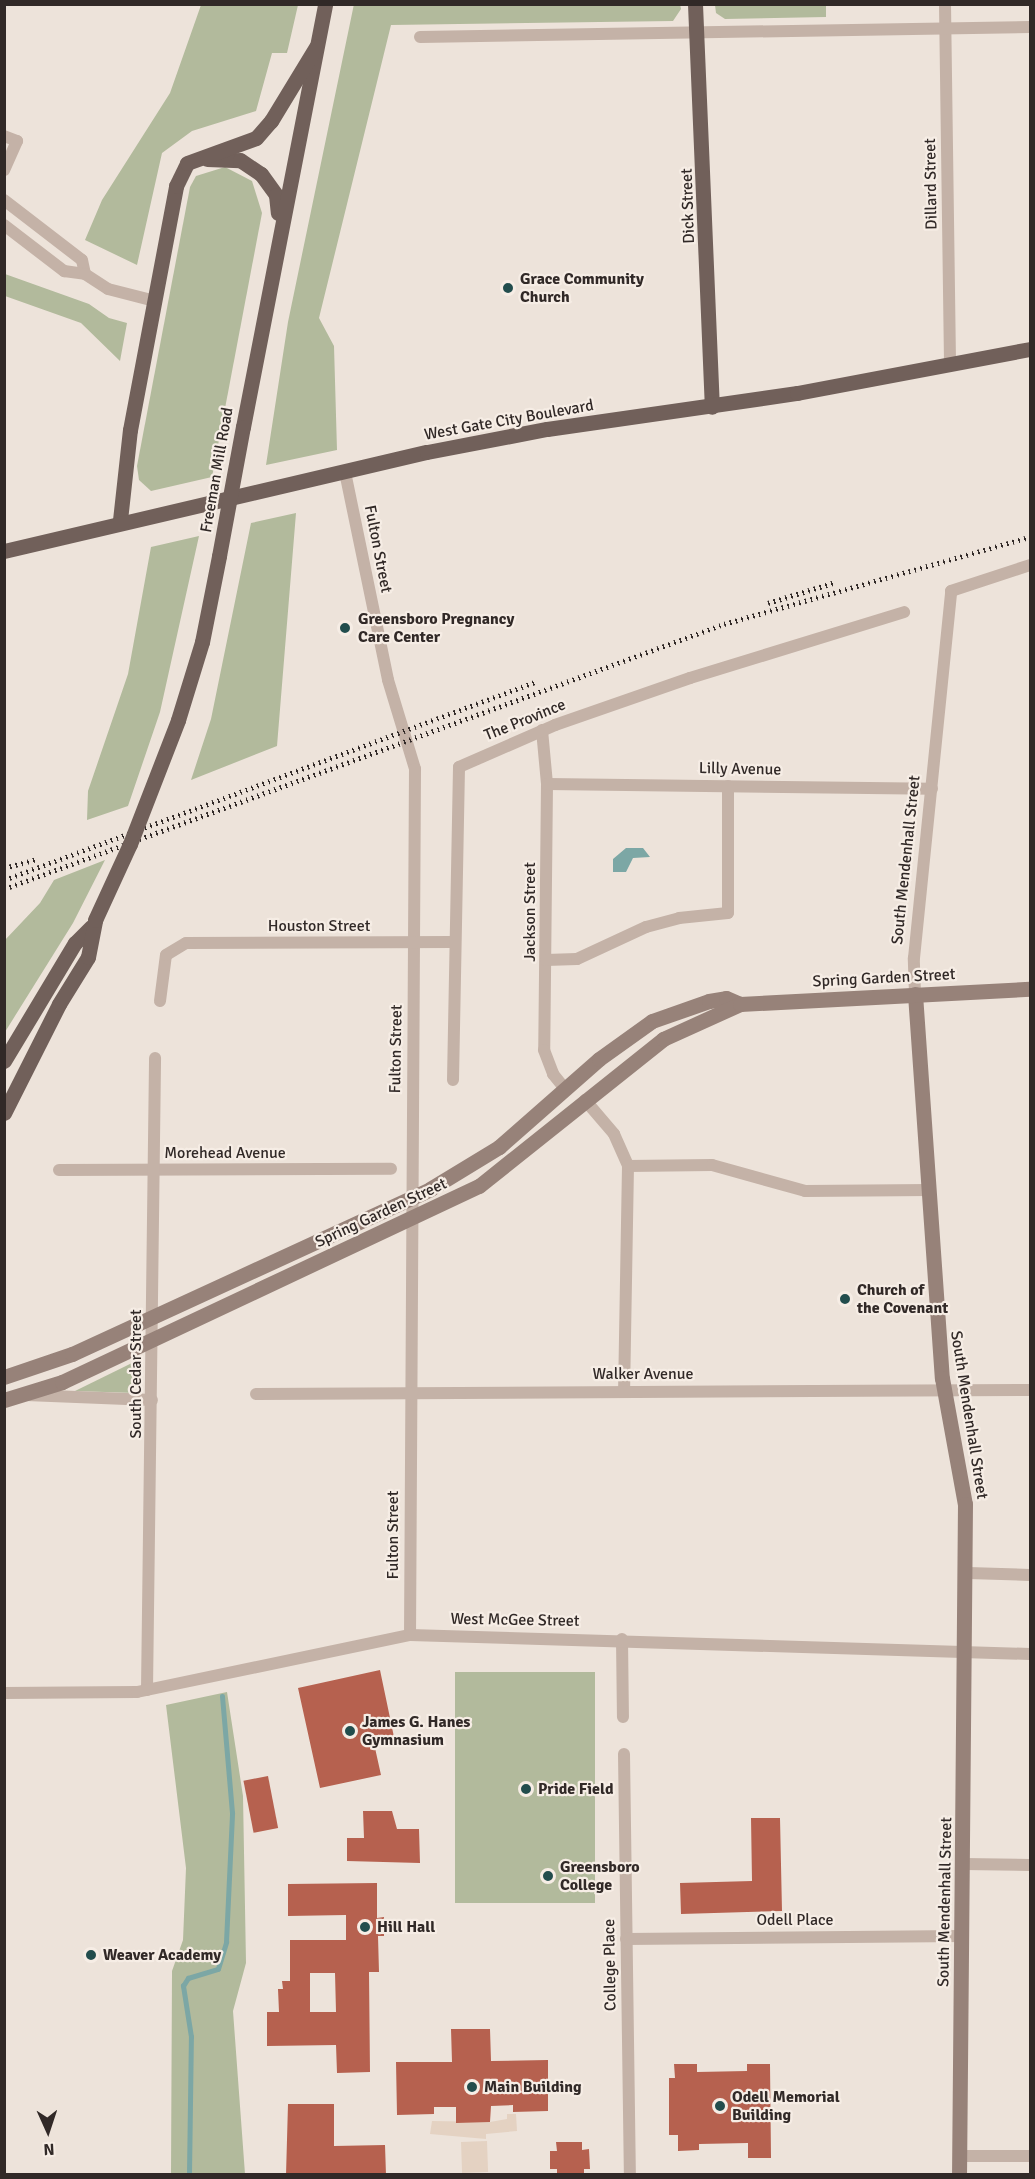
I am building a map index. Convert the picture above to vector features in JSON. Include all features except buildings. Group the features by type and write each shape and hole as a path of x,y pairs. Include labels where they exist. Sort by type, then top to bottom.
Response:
{"main road":[{"name":"Freeman Mill Road","path":"4,1113 58,1004 88,957 93,923 130,844 178,720 202,642 279,231 325,4"},
{"name":"Dick Street","path":"695,4 699,30 712,407"},
{"path":"120,520 130,430 176,186 187,163 256,138 271,121 316,47"},
{"path":"187,163 213,157 240,160 261,174 276,195 279,231"},
{"name":"West Gate City Boulevard","path":"4,551 120,520 547,429 712,407 950,364 1029,345"},
{"name":"Freeman Mill Road","path":"4,1061 75,943 93,923"},
{"name":"Spring Garden Street","path":"4,1400 25,1395 152,1341 479,1186 663,1038 740,1004 1030,989"},
{"name":"South Mendenhall Street","path":"915,994 945,1391 965,1504 968,1573 959,2175"},
{"name":"Spring Garden Street","path":"4,1377 72,1354 410,1198 499,1147 565,1089 652,1021 709,1000 726,999 740,1004"}],"street":[{"name":"Dillard Street","path":"945,4 950,364"},
{"path":"420,37 699,30 1030,27"},
{"path":"4,136 17,141 4,170"},
{"path":"4,200 82,260 85,274"},
{"path":"4,225 64,271 85,274 108,290 155,301"},
{"path":"38,252 49,233"},
{"name":"Fulton Street","path":"345,472 388,680 414,757 418,826 409,1220 410,1635"},
{"name":"South Mendenhall Street","path":"915,994 914,958 951,591 1030,565"},
{"name":"The Province","path":"453,1080 452,942 455,771 463,763 542,730 690,678 904,612"},
{"name":"Jackson Street","path":"542,730 547,784 544,1050 553,1074 565,1089"},
{"name":"Lilly Avenue","path":"547,784 932,789"},
{"path":"546,960 577,959 646,927 679,918 728,913 728,786"},
{"name":"Houston Street","path":"160,1001 166,955 186,943 452,942"},
{"name":"South Cedar Street","path":"147,1690 155,1058"},
{"path":"585,1100 614,1134 628,1166 624,1390"},
{"path":"628,1166 712,1165 805,1191 929,1190"},
{"name":"Morehead Avenue","path":"59,1170 391,1169"},
{"name":"Walker Avenue","path":"255,1394 624,1390 1030,1390"},
{"path":"25,1395 152,1400"},
{"path":"968,1573 1030,1575"},
{"name":"West McGee Street","path":"4,1693 147,1690 410,1635 622,1639 1030,1654"},
{"path":"622,1639 623,1717"},
{"name":"College Place","path":"624,1754 630,2175"},
{"path":"964,1864 1030,1865"},
{"name":"Odell Place","path":"626,1939 963,1936"},
{"path":"959,2156 1030,2156"}],"green space":[{"path":"354,4 680,4 681,9 673,21 391,25 319,318 334,346 337,450 266,465 288,322"},
{"path":"201,5 298,5 287,53 272,53 256,111 192,131 162,153 137,265 85,240 102,200 170,93"},
{"path":"715,5 826,5 826,17 725,19 716,13"},
{"path":"225,167 252,181 262,213 212,477 151,491 139,480 137,466 190,187 196,176"},
{"path":"5,274 89,304 109,318 127,323 120,361 81,323 5,296"},
{"path":"296,513 277,746 191,780 211,719 251,523"},
{"path":"199,536 160,712 128,806 87,820 88,791 128,674 151,547"},
{"path":"105,860 73,923 5,1032 5,940 40,903 54,880"},
{"path":"134,1362 138,1363 135,1393 75,1391"},
{"name":"Pride Field","path":"455,1672 595,1672 595,1903 455,1903"},
{"path":"227,1692 243,1796 246,1963 233,2011 245,2174 171,2174 172,1971 183,1940 186,1868 166,1705"}],"shaded area":[{"path":"507,2114 516,2114 517,2131 486,2134 486,2139 430,2134 432,2121 490,2122 507,2119"},
{"path":"487,2141 488,2172 462,2173 461,2142"}],"water":[{"path":"626,848 643,848 650,857 633,858 626,872 613,872 613,859"}],"waterway":[{"path":"189,2174 191,2037 183,1986 188,1978 218,1969 226,1942 232,1813 222,1696"}],"railway":[{"path":"4,889 724,624 1030,537"},
{"path":"768,603 836,582"},
{"path":"4,880 535,682"},
{"path":"4,868 38,859"}],"place":[{"name":"Grace Community Church","path":"508,288"},
{"name":"Greensboro Pregnancy Care Center","path":"345,628"},
{"name":"Church of the Covenant","path":"845,1299"},
{"name":"James G. Hanes Gymnasium","path":"350,1731"},
{"name":"Pride Field","path":"526,1789"},
{"name":"Greensboro College","path":"548,1876"},
{"name":"Hill Hall","path":"365,1927"},
{"name":"Weaver Academy","path":"91,1955"},
{"name":"Main Building","path":"472,2087"},
{"name":"Odell Memorial Building","path":"720,2106"}]}
